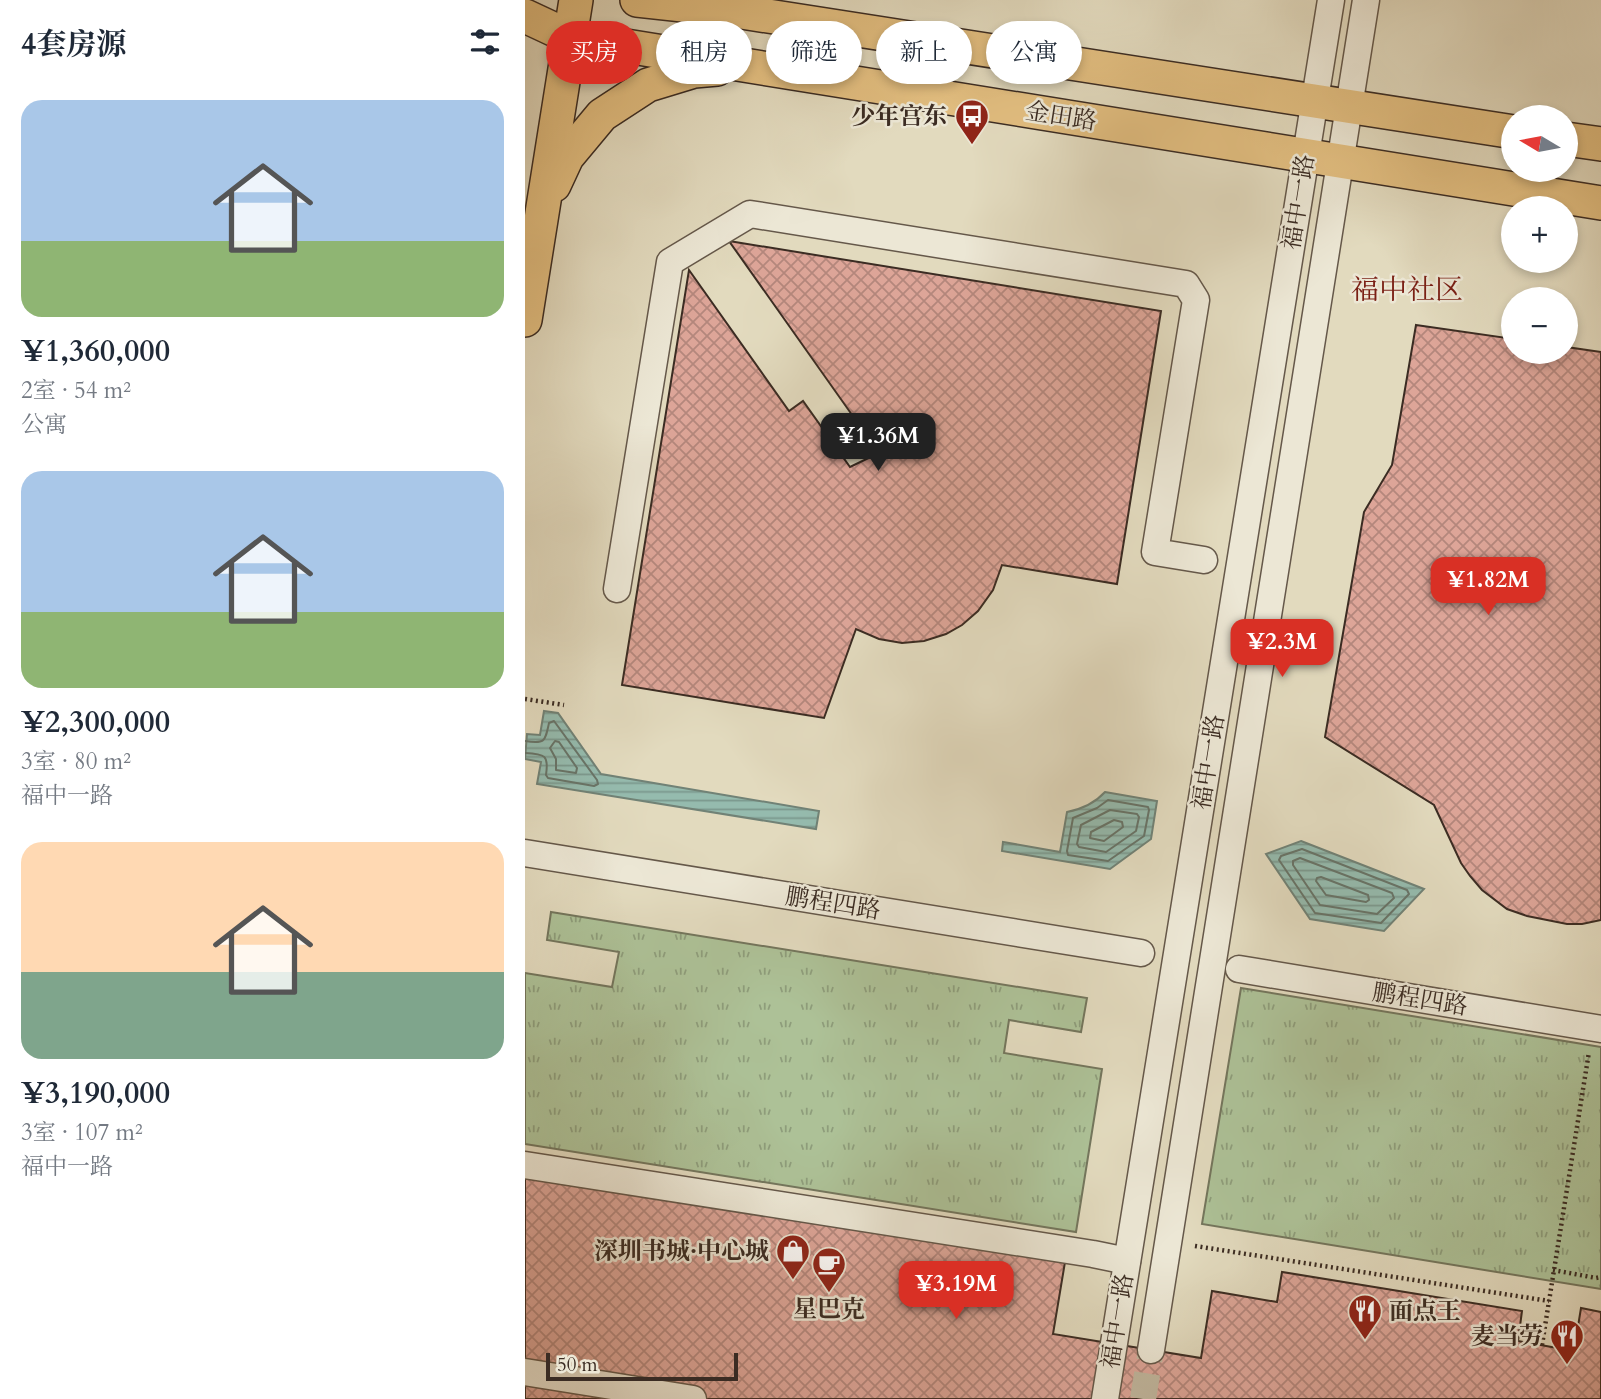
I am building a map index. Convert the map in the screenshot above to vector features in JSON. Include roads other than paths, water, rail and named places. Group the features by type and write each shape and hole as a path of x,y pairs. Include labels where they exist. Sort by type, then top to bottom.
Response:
{"main road":[{"path":"573,21 576,0"},
{"path":"637,0 718,5 1501,130"},
{"name":"金田路","path":"525,16 546,26"},
{"name":"金田路","path":"752,66 1601,203"},
{"path":"543,209 567,157 602,115 647,85 656,82"},
{"path":"525,320 563,84"},
{"path":"1579,141 1601,144"}],"street":[{"name":"福中一路","path":"1105,1399 1331,0"},
{"name":"福中一路","path":"1151,1350 1366,0"},
{"path":"617,589 670,262 750,214 1186,285 1196,300 1156,552 1204,560"},
{"name":"鹏程四路","path":"525,853 1141,953"},
{"name":"鹏程四路","path":"1239,969 1597,1028"},
{"path":"525,1166 1127,1261"},
{"path":"525,1372 693,1399"}],"water":[{"path":"544,711 558,713 601,774 819,811 816,829 537,784 541,762 525,759 527,734 540,735"},
{"path":"1105,792 1157,801 1151,839 1110,869 1002,851 1003,842 1060,852 1067,812 1088,805"},
{"path":"1301,841 1424,889 1384,931 1310,919 1266,854"}],"tunnel":[{"path":"1143,1399 1151,1350"}],"place":[{"name":"少年宫东","path":"972,146"},
{"name":"深圳书城·中心城","path":"793,1281"},
{"name":"星巴克","path":"829,1294"},
{"name":"面点王","path":"1365,1341"},
{"name":"麦当劳","path":"1567,1366"}],"district":[{"name":"福中社区","path":"1407,289"}]}
